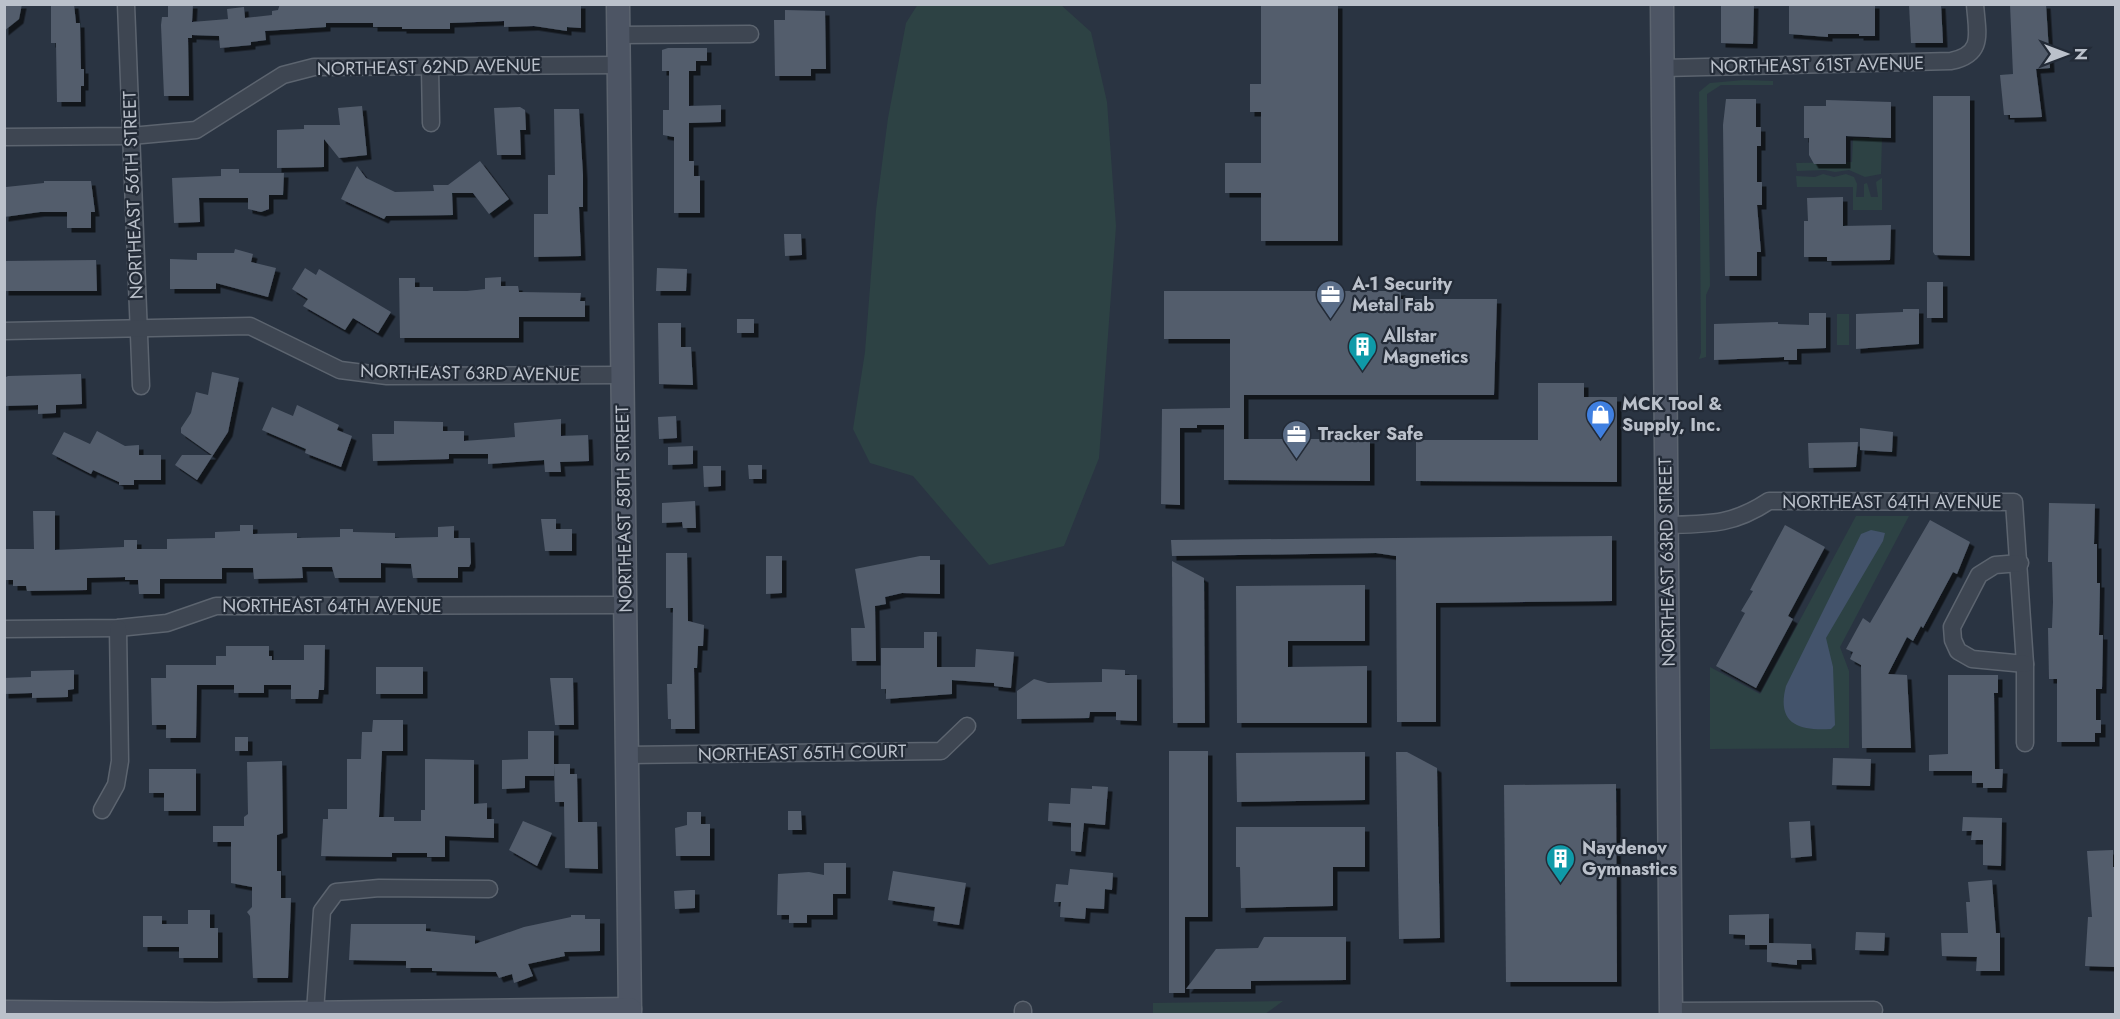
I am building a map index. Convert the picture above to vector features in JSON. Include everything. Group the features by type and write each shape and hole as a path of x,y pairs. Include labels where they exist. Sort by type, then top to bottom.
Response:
{"street":[{"name":"NORTHEAST 56TH STREET","path":"126,4 141,386"},
{"name":"NORTHEAST 58TH STREET","path":"618,4 630,1012"},
{"name":"NORTHEAST 63RD STREET","path":"1662,4 1672,1013"},
{"name":"NORTHEAST 61ST AVENUE","path":"1663,68 1951,62 1970,55 1977,35 1975,4"},
{"path":"618,35 750,34"},
{"name":"NORTHEAST 62ND AVENUE","path":"4,137 131,136 196,130 283,75 314,67 618,65"},
{"path":"430,68 431,123"},
{"name":"NORTHEAST 63RD AVENUE","path":"4,331 250,326 340,370 387,376 622,375"},
{"name":"NORTHEAST 64TH AVENUE","path":"1667,525 1718,524 1750,514 1769,501 2014,502 2020,563"},
{"path":"2025,664 1972,659 1958,651 1953,640 1952,627 1979,575 1995,565 2020,563 2025,664 2025,743"},
{"name":"NORTHEAST 64TH AVENUE","path":"4,628 118,628 167,623 216,606 626,604"},
{"path":"102,810 116,785 120,761 118,628"},
{"name":"NORTHEAST 65TH COURT","path":"627,756 941,751 967,726"},
{"path":"330,1012 321,921 324,908 336,892 379,888 489,889"},
{"path":"1672,1013 1874,1010"},
{"path":"4,1012 216,1014 630,1012"}],"green space":[{"path":"918,4 1061,5 1091,32 1107,102 1116,226 1099,458 1064,546 989,565 913,476 870,463 853,429 865,352 876,210 888,118 906,23"},
{"path":"1744,80 1773,81 1773,85 1721,85 1707,94 1710,286 1706,295 1706,357 1699,359 1701,353 1699,92 1710,83"},
{"path":"1853,138 1882,138 1881,174 1865,177 1849,170 1797,171 1796,163 1852,162"},
{"path":"1823,174 1834,177 1846,174 1854,177 1857,184 1856,197 1864,197 1864,184 1867,183 1871,197 1878,197 1876,182 1882,178 1882,210 1853,210 1853,187 1797,187 1796,176 1815,177"},
{"path":"1837,314 1849,314 1849,345 1837,345"},
{"path":"1856,516 1909,516 1840,647 1849,671 1849,748 1710,749 1710,667 1760,694"},
{"path":"1283,1001 1265,1014 1153,1014 1153,1003"}],"water":[{"path":"1871,530 1885,533 1883,541 1826,638 1833,667 1835,725 1831,729 1800,726 1787,717 1784,709 1786,686 1861,534"}],"building":[{"path":"4,4 22,4 19,19 4,31"},
{"path":"51,4 74,4 76,23 80,23 81,69 84,69 81,102 57,102 56,43 51,43"},
{"path":"168,4 193,4 192,22 228,19 227,9 244,7 245,18 272,15 272,11 278,10 280,4 581,4 581,28 567,27 567,31 534,26 504,27 504,21 450,23 450,29 402,29 402,27 373,27 373,23 326,23 326,27 265,31 266,40 251,42 251,45 220,48 219,36 192,35 192,38 188,38 189,96 164,96 161,25 162,17 168,17"},
{"path":"1261,4 1338,4 1338,241 1261,241 1261,193 1225,193 1225,163 1261,163 1261,112 1250,112 1250,84 1261,84"},
{"path":"1721,4 1754,4 1753,44 1721,43"},
{"path":"1789,4 1875,4 1875,36 1828,34 1828,37 1789,34"},
{"path":"1909,4 1941,4 1943,43 1911,43"},
{"path":"2010,4 2046,4 2050,68 2036,69 2042,117 2010,118 2010,115 2004,115 2000,75 2013,74"},
{"path":"785,10 825,11 826,69 811,69 811,76 775,76 774,20 785,20"},
{"path":"707,48 707,61 696,61 696,71 689,71 689,106 721,105 721,122 689,123 689,161 694,161 694,176 700,176 700,213 674,213 674,137 663,135 663,110 669,110 669,71 662,71 662,50"},
{"path":"1933,96 1970,96 1970,256 1935,255 1933,252"},
{"path":"1726,99 1756,99 1756,127 1761,127 1761,146 1757,146 1757,182 1762,182 1762,205 1757,205 1761,252 1757,252 1757,276 1725,276 1723,125"},
{"path":"1826,100 1891,102 1891,138 1846,136 1846,164 1814,164 1809,155 1809,138 1804,138 1804,106 1826,106"},
{"path":"362,106 367,155 339,158 324,139 324,167 277,168 277,130 304,129 304,125 340,125 338,108"},
{"path":"520,107 525,110 526,130 520,130 521,155 497,155 494,108"},
{"path":"554,109 579,109 583,175 583,207 579,207 581,256 534,257 534,214 548,214 548,175 555,175"},
{"path":"480,161 509,199 489,214 473,193 452,193 453,215 386,216 384,219 341,199 357,166 366,178 395,192 434,191 433,185 448,185"},
{"path":"221,169 239,169 239,173 284,173 283,195 269,195 269,209 261,212 248,209 248,198 199,198 200,222 174,223 172,178 221,176"},
{"path":"44,181 91,181 95,212 91,212 91,228 67,228 67,212 40,212 4,217 6,187 44,183"},
{"path":"1843,197 1843,226 1891,225 1890,260 1827,261 1827,257 1804,257 1804,221 1808,221 1807,198"},
{"path":"784,234 801,234 802,255 785,256"},
{"path":"235,249 253,254 251,262 276,268 268,297 216,283 216,289 170,289 170,259 197,260 197,253 234,253"},
{"path":"96,260 97,291 4,291 4,261"},
{"path":"305,268 316,275 319,269 391,312 378,333 353,318 345,330 303,306 308,299 292,289"},
{"path":"657,268 687,269 686,291 656,291"},
{"path":"501,277 501,286 518,286 519,292 581,293 580,301 585,301 585,317 519,317 519,338 400,338 399,278 415,278 415,287 433,287 433,291 467,291 485,289 485,278"},
{"path":"1927,282 1943,282 1943,318 1927,318"},
{"path":"1164,291 1401,291 1401,299 1497,299 1494,395 1244,395 1244,439 1370,439 1370,481 1224,480 1224,425 1197,425 1197,428 1180,428 1180,505 1161,504 1162,409 1230,408 1230,339 1164,339"},
{"path":"1903,309 1919,309 1919,344 1856,349 1856,314 1903,312"},
{"path":"1809,313 1826,313 1826,348 1797,349 1797,360 1784,360 1784,357 1714,360 1714,324 1778,322 1778,324 1809,325"},
{"path":"737,319 754,319 754,333 737,333"},
{"path":"658,323 681,323 681,347 691,347 693,385 659,384"},
{"path":"212,372 239,378 228,432 197,480 175,465 182,455 212,455 181,433 181,428 191,413 196,392 208,395"},
{"path":"81,374 82,404 56,405 56,413 38,414 38,405 4,406 4,378 8,376"},
{"path":"1538,383 1584,383 1584,397 1617,397 1617,482 1416,481 1416,440 1538,440"},
{"path":"297,405 339,425 337,430 352,436 341,467 305,453 306,449 262,430 272,407 293,416"},
{"path":"676,416 677,438 659,439 658,417"},
{"path":"561,419 561,436 588,435 589,461 560,462 561,472 545,472 544,460 488,464 488,454 449,454 449,459 373,461 372,434 394,434 394,421 443,422 443,431 464,431 464,441 515,437 514,423"},
{"path":"1860,428 1893,432 1892,452 1860,450"},
{"path":"97,431 125,446 139,445 139,455 161,455 161,480 134,480 134,485 119,485 119,482 93,470 91,474 52,454 64,432 90,444"},
{"path":"1858,442 1856,467 1809,468 1808,443"},
{"path":"693,446 693,464 668,465 668,447"},
{"path":"748,465 762,465 762,479 749,479"},
{"path":"703,466 721,466 721,486 704,487"},
{"path":"695,501 696,528 683,528 682,522 662,523 662,503"},
{"path":"2049,503 2095,504 2094,544 2097,544 2097,583 2100,583 2099,635 2103,635 2102,689 2096,689 2096,720 2101,720 2101,733 2095,733 2095,742 2057,742 2057,679 2049,679 2048,628 2052,628 2053,602 2052,562 2048,562"},
{"path":"33,511 55,511 55,550 124,547 124,540 137,540 137,549 167,549 167,539 215,538 215,532 240,531 240,525 253,525 253,534 297,533 297,538 340,537 340,529 353,529 353,532 395,533 395,538 438,537 438,527 454,526 454,538 470,538 471,563 469,567 458,567 458,578 413,578 411,564 381,563 381,578 335,578 332,567 302,567 303,578 254,579 253,568 222,568 222,579 160,579 160,594 139,594 138,580 125,580 125,577 87,578 87,590 27,591 26,586 13,586 13,580 4,580 4,549 34,549"},
{"path":"541,519 556,519 556,529 572,529 572,551 545,551"},
{"path":"1930,520 1970,542 1957,574 1953,572 1923,628 1921,626 1913,641 1907,637 1888,674 1907,675 1911,748 1862,748 1861,665 1850,659 1853,652 1846,649 1863,618 1870,623"},
{"path":"1785,525 1825,547 1788,616 1793,619 1756,688 1716,666 1745,613 1741,611 1753,591 1750,590"},
{"path":"1612,536 1612,601 1436,603 1436,722 1397,722 1396,556 1376,553 1172,556 1171,540"},
{"path":"666,553 687,553 688,621 704,625 703,646 698,646 697,668 694,668 695,729 671,729 671,719 668,719 667,684 672,684 673,608 666,608"},
{"path":"766,556 782,556 782,593 766,594"},
{"path":"930,556 930,560 940,560 940,594 902,593 885,597 886,604 875,606 876,661 852,661 851,628 865,628 855,569"},
{"path":"1172,561 1204,578 1205,723 1173,723"},
{"path":"1365,585 1365,641 1288,641 1288,667 1367,666 1367,723 1237,723 1236,586"},
{"path":"924,632 937,632 937,667 975,667 976,649 1014,652 1011,688 994,686 994,683 952,680 952,694 886,699 886,689 881,689 881,648 924,648"},
{"path":"304,645 325,645 324,690 319,690 318,699 291,699 291,685 264,685 264,693 234,693 234,685 197,685 196,738 166,738 166,725 152,725 151,678 166,678 166,665 216,665 216,656 226,656 226,646 269,646 269,656 272,656 272,660 304,660"},
{"path":"376,667 423,667 423,694 376,694"},
{"path":"1102,669 1125,670 1125,675 1137,675 1137,721 1116,720 1116,712 1090,712 1089,718 1017,719 1017,691 1034,679 1048,683 1102,682"},
{"path":"74,670 74,689 68,690 68,697 32,698 32,693 4,694 4,678 31,677 31,671"},
{"path":"1948,675 1998,675 1998,693 1994,693 1995,769 2003,769 2002,788 1983,788 1983,783 1972,783 1972,771 1929,771 1929,755 1948,754"},
{"path":"550,678 573,678 574,725 555,725"},
{"path":"373,720 403,720 403,751 382,751 379,817 394,817 394,821 421,821 421,810 425,810 425,759 474,760 474,804 487,803 487,819 494,819 494,838 445,836 445,857 427,857 427,853 392,853 392,857 321,856 323,819 328,819 328,809 347,809 347,759 361,759 362,732 372,732"},
{"path":"528,731 554,731 554,776 525,776 525,788 502,789 502,760 528,759"},
{"path":"235,737 248,737 248,751 235,751"},
{"path":"1169,751 1208,751 1208,917 1185,917 1185,993 1169,993"},
{"path":"1365,752 1365,800 1237,802 1236,753"},
{"path":"1396,752 1407,752 1437,768 1440,938 1399,939"},
{"path":"1833,758 1871,759 1870,786 1832,785"},
{"path":"282,761 283,833 277,835 277,871 281,871 281,898 291,898 288,978 253,978 250,916 247,912 252,907 252,887 231,883 231,842 213,842 213,826 244,826 244,817 248,814 247,762"},
{"path":"554,764 570,764 570,774 577,774 578,822 597,822 598,869 565,868 564,802 555,802"},
{"path":"149,769 196,769 196,811 164,811 164,793 149,793"},
{"name":"Naydenov Gymnastics","path":"1616,784 1617,982 1506,982 1504,785"},
{"path":"1092,786 1108,787 1105,825 1084,823 1081,852 1071,851 1071,823 1048,821 1049,803 1070,804 1071,788 1092,789"},
{"path":"788,811 801,811 802,830 788,830"},
{"path":"687,812 701,812 701,824 710,824 710,856 676,856 675,828 687,825"},
{"path":"1963,817 2002,818 2001,866 1983,865 1983,840 1971,840 1972,831 1962,831"},
{"path":"523,821 552,833 537,866 509,850"},
{"path":"1810,821 1812,856 1791,858 1789,822"},
{"path":"1236,827 1365,827 1365,867 1333,867 1333,906 1241,908 1240,867 1236,867"},
{"path":"2113,850 2115,967 2085,966 2088,917 2092,917 2087,851"},
{"path":"824,863 846,863 846,894 833,894 833,915 807,915 807,923 789,923 789,915 777,915 778,874 809,872 824,875"},
{"path":"1070,869 1113,873 1112,890 1105,889 1104,909 1086,908 1085,919 1060,917 1061,902 1054,902 1056,884 1068,885"},
{"path":"893,871 966,883 959,925 933,921 935,907 888,900"},
{"path":"1992,880 1996,933 2000,933 2000,971 1976,971 1977,957 1942,956 1941,933 1968,933 1966,902 1970,902 1968,882"},
{"path":"695,890 695,908 675,909 674,891"},
{"path":"188,910 210,910 210,928 218,928 218,958 179,958 179,947 143,947 143,916 162,916 162,924 188,924"},
{"path":"1769,914 1769,943 1811,944 1812,960 1797,960 1797,965 1767,962 1767,945 1745,945 1745,935 1729,934 1729,915"},
{"path":"571,915 585,915 585,919 600,919 600,951 564,952 565,956 528,964 533,976 514,983 512,974 499,978 496,972 432,971 432,968 406,968 406,961 349,960 351,924 426,924 426,931 475,936 475,944 524,927 571,917"},
{"path":"1856,932 1885,933 1884,951 1855,950"},
{"path":"1264,937 1346,937 1346,980 1251,981 1251,989 1186,989 1216,949 1258,948"}],"place":[{"name":"A-1 Security Metal Fab","path":"1331,320"},
{"name":"Allstar Magnetics","path":"1362,372"},
{"name":"MCK Tool & Supply, Inc.","path":"1601,440"},
{"name":"Tracker Safe","path":"1297,460"},
{"name":"Naydenov Gymnastics","path":"1561,884"}]}
